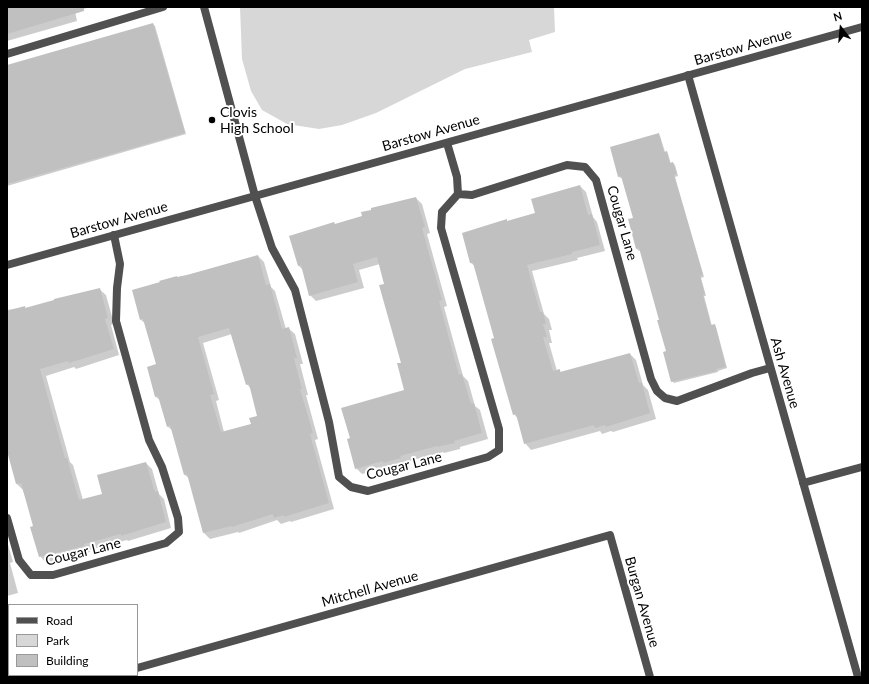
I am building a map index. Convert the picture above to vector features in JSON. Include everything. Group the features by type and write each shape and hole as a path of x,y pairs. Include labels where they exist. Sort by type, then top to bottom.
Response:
{"street":[{"path":"7,54 163,7"},
{"path":"204,7 255,196"},
{"name":"Barstow Avenue","path":"7,265 862,27"},
{"name":"Ash Avenue","path":"688,75 858,677"},
{"path":"447,142 457,178 458,194"},
{"name":"Cougar Lane","path":"255,196 272,248 295,290 329,422 339,477 351,487 368,491 488,457 499,450 499,429 441,228 442,212 458,194 472,195 567,165 585,167 596,180 651,379 657,391 665,398 677,401 752,373 770,368"},
{"name":"Cougar Lane","path":"7,518 19,560 31,575 53,576 166,543 179,532 178,518 162,466 149,440 116,321 117,288 120,264 114,235"},
{"path":"802,483 862,466"},
{"name":"Mitchell Avenue","path":"138,668 610,535"},
{"name":"Burgan Avenue","path":"610,535 650,677"}],"green space":[{"path":"240,7 554,7 555,32 529,40 532,52 465,69 376,113 342,125 319,129 287,124 262,110 251,91 242,59"}],"building":[{"path":"7,7 84,7 84,11 7,34"},
{"path":"153,23 185,133 7,184 7,65"},
{"path":"659,133 664,152 667,151 670,163 673,162 677,174 674,175 703,275 700,276 705,294 703,295 711,325 715,324 726,367 716,369 717,371 671,382 663,352 666,351 657,320 659,320 639,248 636,249 628,219 633,218 621,176 618,177 610,147"},
{"path":"580,185 588,215 592,214 600,245 572,252 572,254 527,265 540,312 543,312 546,324 543,324 547,337 543,337 553,371 560,369 560,372 630,353 639,383 642,383 650,413 606,427 605,425 595,428 594,425 524,444 516,414 513,415 491,339 494,338 473,263 470,263 462,233 507,219 507,221 535,213 531,199"},
{"path":"416,197 425,227 422,228 442,300 439,301 459,375 462,374 471,404 474,403 482,433 454,441 455,443 437,446 400,456 401,458 383,463 383,461 355,469 347,439 350,438 341,408 404,390 397,363 401,363 379,285 384,284 377,257 353,264 358,282 309,296 301,265 298,266 289,236 334,222 335,224 362,216 361,212 371,210 371,208"},
{"path":"258,255 266,285 270,284 282,329 289,327 297,358 294,358 302,389 300,389 313,433 310,434 329,503 284,517 284,515 274,518 273,514 232,527 203,533 187,474 184,475 170,425 167,427 158,396 155,397 147,367 156,364 143,319 140,320 132,290 177,276 187,275","holes":["229,328 246,385 249,384 257,416 249,418 251,424 221,432 210,395 214,394 198,337"]},
{"path":"100,288 108,318 105,319 114,349 69,363 68,361 40,369 65,458 67,458 79,500 102,494 97,475 146,462 155,492 158,491 166,522 121,536 121,534 84,544 84,546 39,557 30,527 33,526 21,483 16,484 7,451 7,311 25,306 25,308 54,299"}],"place":[{"name":"Clovis High School","path":"212,120"}]}
